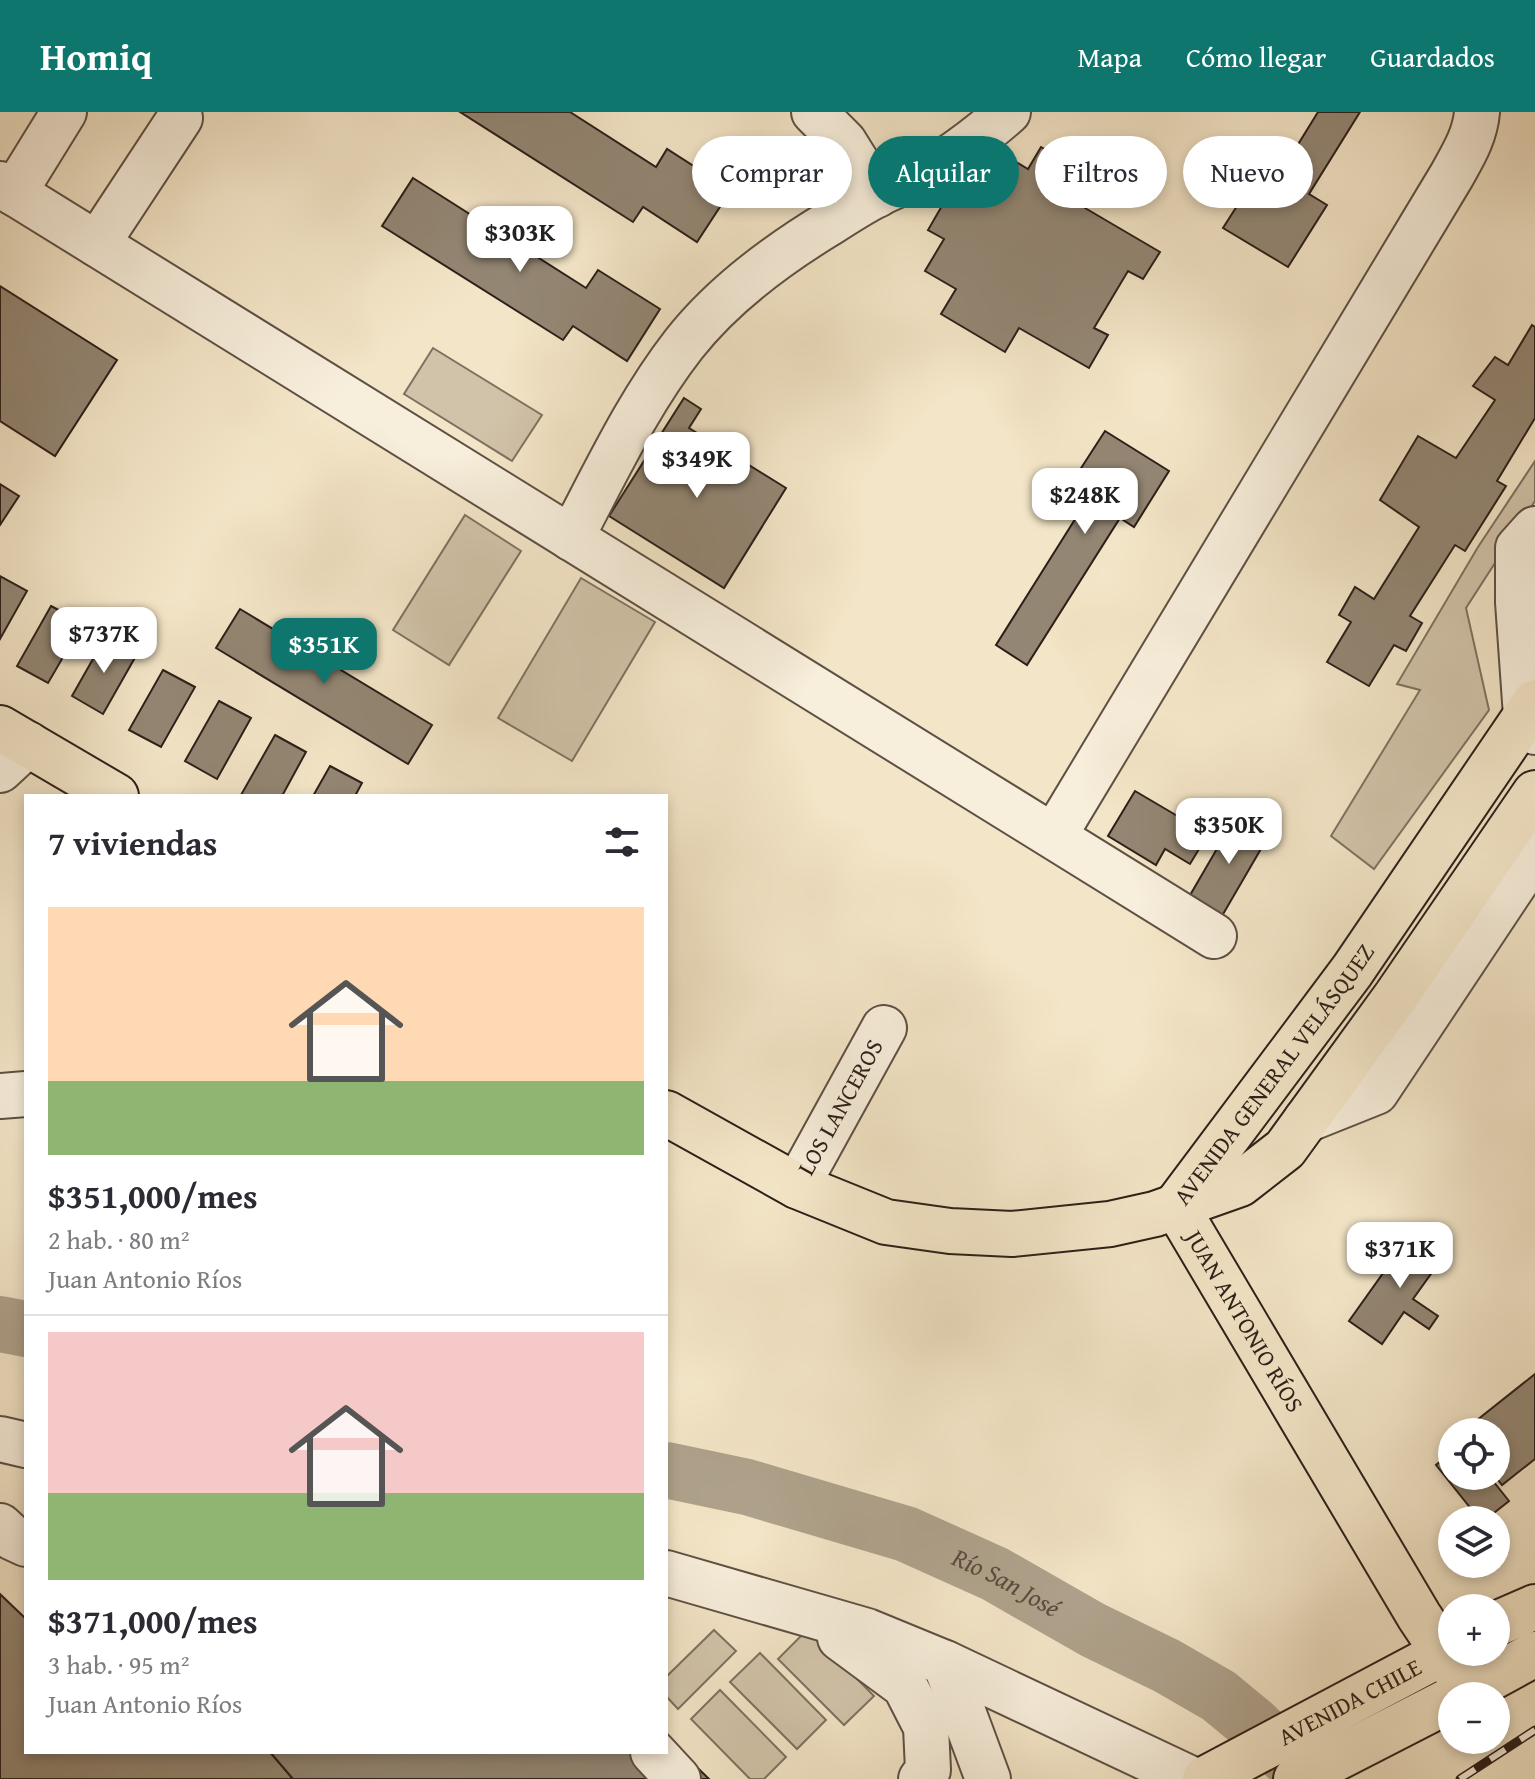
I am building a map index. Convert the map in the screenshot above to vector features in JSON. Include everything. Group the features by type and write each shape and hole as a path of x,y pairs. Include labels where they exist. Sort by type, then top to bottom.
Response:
{"main road":[{"name":"AVENIDA GENERAL VELÁSQUEZ","path":"1176,1206 1352,971 1532,717"},
{"path":"9,747 112,794"},
{"name":"AVENIDA GENERAL VELÁSQUEZ","path":"1176,1206 1240,1184 1285,1149 1396,996 1535,793"},
{"name":"JUAN ANTONIO RÍOS","path":"668,1114 797,1186 886,1222 950,1231 1012,1234 1110,1224 1176,1206 1403,1589 1445,1682"},
{"path":"1510,1618 1535,1607"},
{"name":"AVENIDA CHILE","path":"1483,1682 1535,1654"},
{"name":"AVENIDA CHILE","path":"1205,1779 1434,1657"},
{"name":"AVENIDA CHILE","path":"1296,1779 1438,1706"}],"street":[{"path":"64,112 7,188 1214,936"},
{"path":"814,112 844,142 868,181"},
{"path":"977,136 1008,112"},
{"path":"1054,836 1452,175 1468,147 1477,112"},
{"path":"97,244 180,118"},
{"path":"571,538 641,407 686,341 731,295 787,251 868,200"},
{"path":"1532,717 1518,602 1518,548 1535,529"},
{"path":"1306,1120 1376,1092 1535,853"},
{"name":"LOS LANCEROS","path":"797,1186 884,1028"},
{"path":"0,1096 24,1094"},
{"path":"0,1414 24,1420"},
{"path":"0,1439 24,1445"},
{"path":"0,1526 24,1543"},
{"path":"668,1574 867,1631 945,1663 1191,1779"},
{"path":"802,1612 905,1686 926,1727 928,1770 921,1779"},
{"path":"945,1663 988,1779"},
{"path":"655,1754 678,1779"}],"shaded area":[{"path":"433,348 542,415 512,461 404,394"},
{"path":"1535,461 1535,501 1466,608 1489,710 1374,869 1331,836 1420,690 1397,684 1478,547"},
{"path":"465,515 521,551 449,665 393,630"},
{"path":"581,578 655,622 572,761 498,718"},
{"path":"808,1629 874,1696 844,1725 778,1659"},
{"path":"714,1630 736,1651 678,1709 668,1698 668,1675"},
{"path":"760,1653 826,1720 797,1749 730,1682"},
{"path":"720,1690 786,1757 764,1779 750,1779 691,1719"}],"building":[{"path":"460,112 570,112 656,167 667,149 692,165 692,208 719,208 697,242 643,207 633,222"},
{"path":"1318,112 1360,112 1313,188 1313,136 1303,136"},
{"path":"1035,157 1035,208 1085,208 1160,252 1143,279 1128,271 1094,328 1108,335 1089,368 1019,328 1005,352 941,314 956,289 925,271 944,239 928,230 941,208 1019,208 1019,164 1028,169"},
{"path":"413,178 586,288 598,270 660,309 627,361 573,326 563,340 382,226"},
{"path":"1313,196 1327,205 1288,267 1223,228 1236,208 1313,208"},
{"path":"0,286 117,360 55,456 0,421"},
{"path":"1532,325 1535,327 1535,418 1497,481 1506,486 1465,551 1455,545 1410,616 1422,623 1406,651 1394,645 1369,686 1327,662 1351,622 1339,615 1355,587 1374,599 1419,527 1380,500 1418,436 1456,458 1495,400 1473,386 1495,357 1508,365"},
{"path":"684,398 701,409 689,428 786,488 724,588 609,516"},
{"path":"1105,431 1169,471 1134,527 1120,518 1027,665 996,645 1084,505 1065,493"},
{"path":"0,484 19,496 0,525"},
{"path":"0,576 27,591 0,639"},
{"path":"51,606 83,623 48,683 17,666"},
{"path":"240,609 432,725 408,764 216,648"},
{"path":"106,636 137,654 103,714 72,696"},
{"path":"163,670 195,687 161,747 129,730"},
{"path":"219,701 251,718 217,779 185,761"},
{"path":"275,735 306,752 283,794 242,794"},
{"path":"330,766 362,783 356,794 314,794"},
{"path":"1135,791 1208,834 1190,864 1165,849 1156,865 1108,836"},
{"path":"1236,816 1269,835 1222,916 1189,897"},
{"path":"1413,1231 1446,1253 1413,1299 1438,1316 1429,1329 1404,1312 1382,1344 1349,1321"},
{"path":"1535,1374 1535,1459 1510,1479 1510,1418 1480,1418"},
{"path":"1456,1490 1500,1490 1509,1501 1503,1506 1469,1506"},
{"path":"0,1594 24,1617 24,1754 272,1754 293,1779 0,1779"},
{"path":"668,1739 709,1779 293,1779 272,1754 668,1754"}],"waterway":[{"name":"Río San José","path":"0,1324 24,1329"},
{"name":"Río San José","path":"668,1470 747,1487 906,1534 995,1574 1219,1696 1254,1725 1305,1779"}],"railway":[{"path":"1460,1779 1535,1730"}]}
